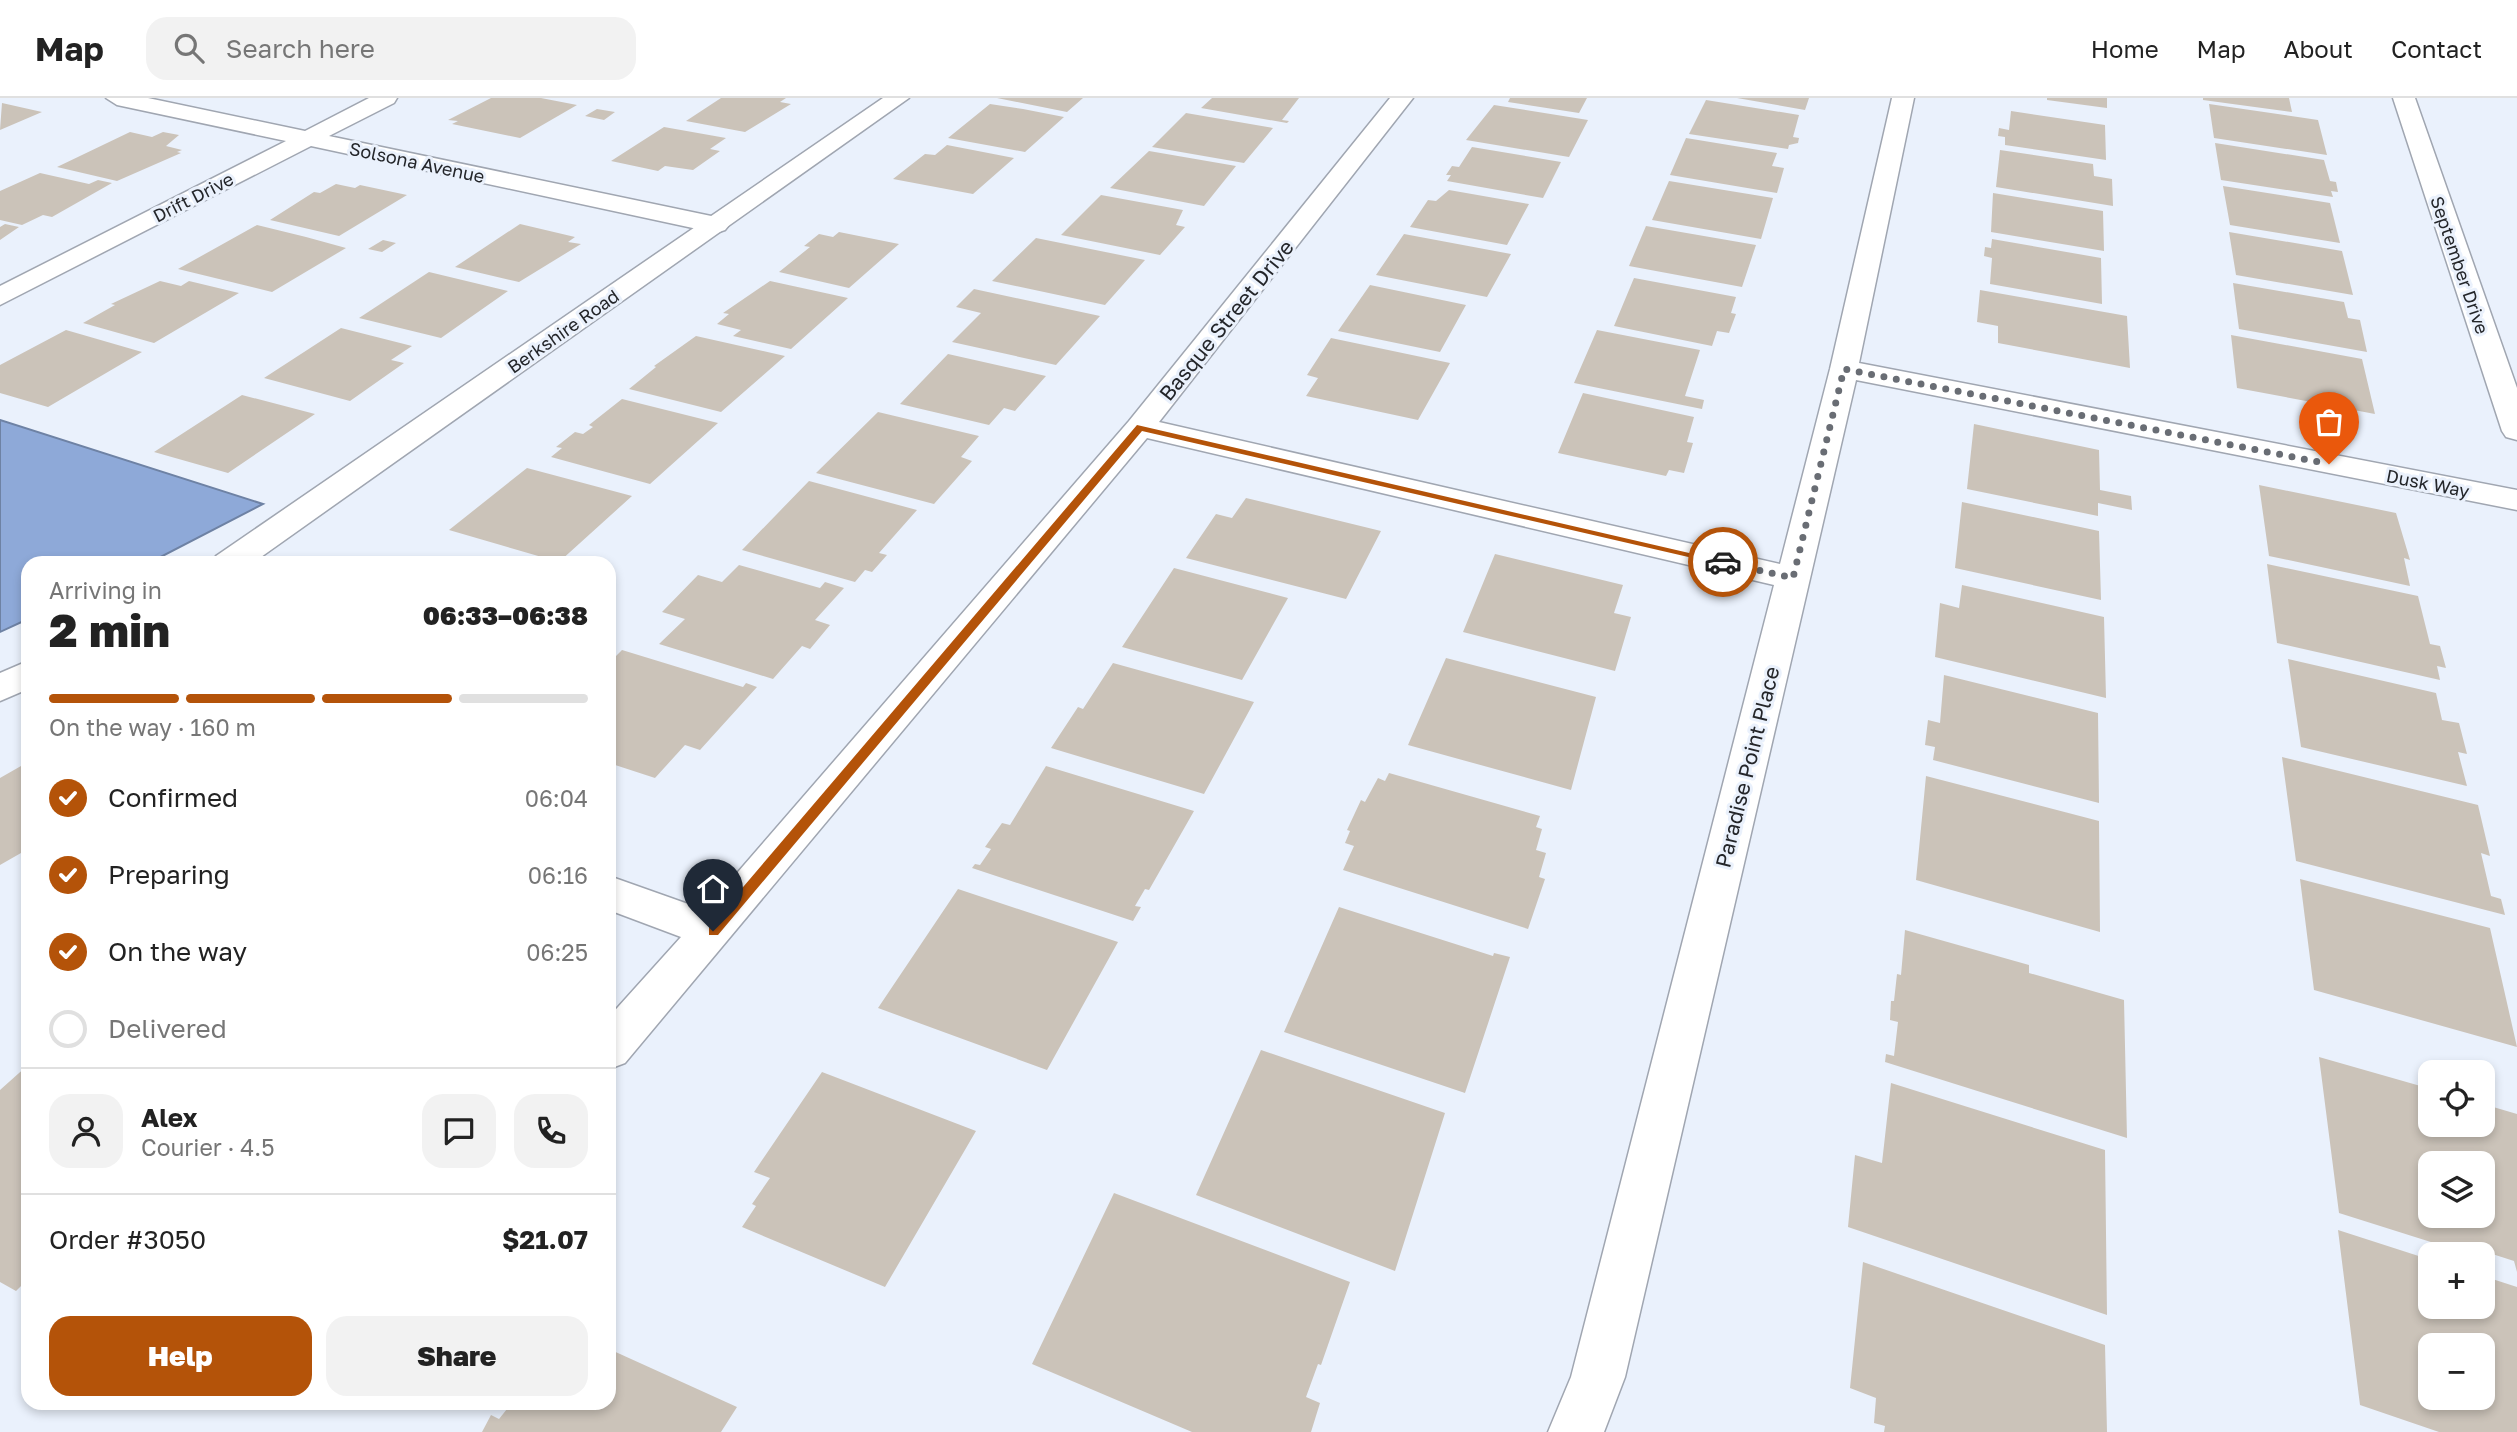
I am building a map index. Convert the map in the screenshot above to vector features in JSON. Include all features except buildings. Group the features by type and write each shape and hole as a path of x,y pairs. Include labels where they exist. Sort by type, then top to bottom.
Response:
{"street":[{"name":"Solsona Avenue","path":"117,98 716,225"},
{"name":"Drift Drive","path":"0,297 386,98"},
{"name":"Berkshire Road","path":"240,556 898,98"},
{"name":"Basque Street Drive","path":"616,1041 713,931 1140,427 1402,98"},
{"name":"Paradise Point Place","path":"1576,1432 1598,1377 1844,369 1903,98"},
{"name":"September Drive","path":"2404,98 2517,431"},
{"name":"Dusk Way","path":"1844,369 2517,500"},
{"path":"1140,427 1793,578"},
{"path":"0,688 21,678"},
{"path":"616,896 713,931"}],"water":[{"path":"0,420 263,504 163,556 21,556 21,622 0,632"}],"way so far":[{"path":"1723,562 1793,578 1844,369 2329,464"}],"route":[{"path":"713,931 1140,427 1723,562"}]}
